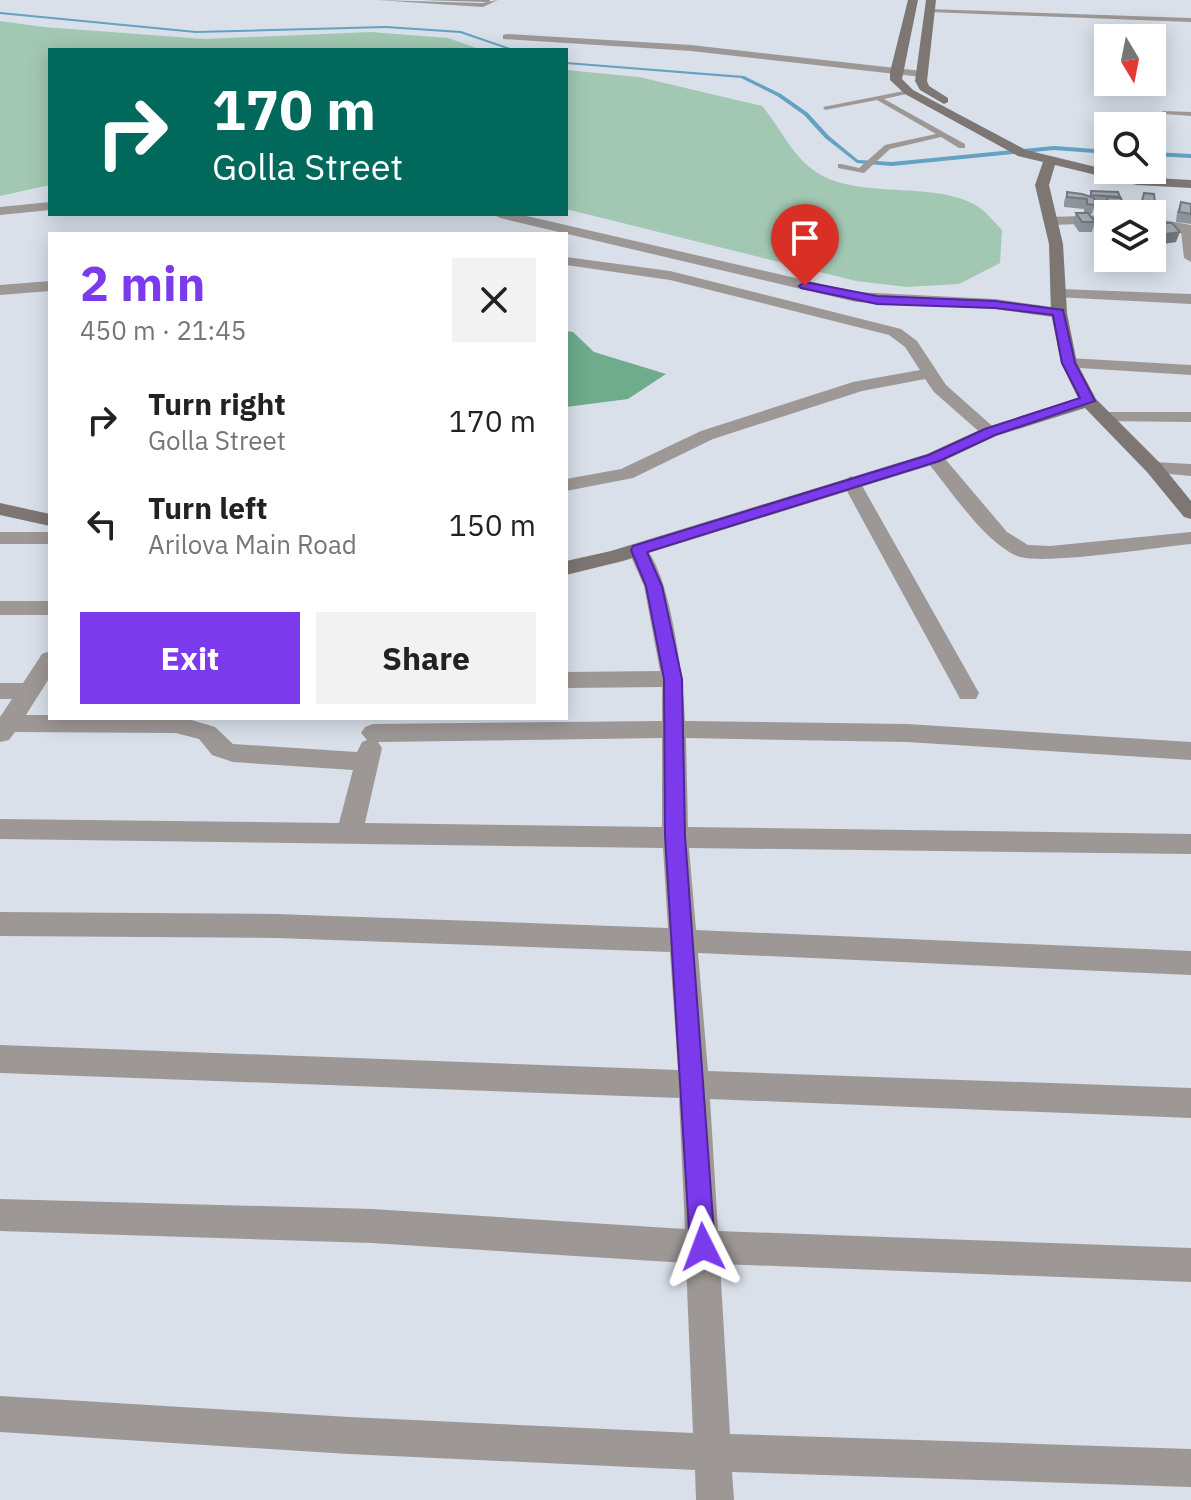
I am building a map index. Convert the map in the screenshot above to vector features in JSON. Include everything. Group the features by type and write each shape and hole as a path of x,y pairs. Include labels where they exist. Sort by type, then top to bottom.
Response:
{"street":[{"path":"913,0 896,80 909,92 1030,152 1094,172"},
{"path":"930,5 921,81 930,93 1030,152 1051,221 1060,294 1059,313 1069,363 1088,401 1154,468 1191,513"},
{"path":"507,37 691,48 922,74"},
{"path":"1166,175 1191,176"},
{"path":"1166,183 1191,184"},
{"path":"0,211 48,206"},
{"path":"509,216 856,297 995,304 1059,313"},
{"path":"1051,221 1094,219"},
{"path":"1166,224 1188,228 1191,258"},
{"path":"568,261 670,276 895,332 911,344 929,373 956,404 990,432"},
{"path":"0,290 48,286"},
{"path":"1060,294 1191,299"},
{"path":"1069,363 1191,370"},
{"path":"568,485 626,474 707,435 859,386 929,373"},
{"path":"568,568 638,550 934,458 990,432 1088,401"},
{"path":"1104,417 1191,417"},
{"path":"934,458 1000,536 1024,551 1050,552 1191,538"},
{"path":"1154,468 1191,470"},
{"path":"851,482 968,693"},
{"path":"0,509 48,520"},
{"path":"0,538 48,538"},
{"path":"638,550 654,586 673,679 675,836 694,1083 715,1500"},
{"path":"0,608 48,608"},
{"path":"4,729 48,662"},
{"path":"568,680 673,679"},
{"path":"0,691 29,691"},
{"path":"4,729 176,724 207,733 220,749 233,753 366,762"},
{"path":"350,832 375,725 907,733 1191,751"},
{"path":"0,829 1191,844"},
{"path":"0,924 276,926 1191,963"},
{"path":"0,1059 1191,1103"},
{"path":"0,1215 372,1226 703,1247 1191,1265"},
{"path":"0,1414 103,1417 386,1438 712,1455 1191,1468"}],"lane":[{"path":"379,0 483,5 495,0"},
{"path":"930,5 1191,20"},
{"path":"825,108 909,92"},
{"path":"876,97 962,146"},
{"path":"1166,112 1191,114"},
{"path":"841,166 856,171 864,169 888,147 942,135"}],"green space":[{"path":"0,21 204,39 371,32 448,38 476,48 48,48 48,185 0,196"},
{"path":"568,70 639,77 762,106 798,155 812,169 829,179 869,188 955,197 978,206 1002,230 1000,263 959,284 907,287 856,281 568,209"},
{"path":"568,331 573,332 594,352 666,374 628,399 568,407"}],"building":[{"path":"1091,191 1118,192 1120,197 1091,195"},
{"path":"1067,192 1082,194 1094,198 1094,205 1087,204 1087,199 1067,197"},
{"path":"1144,193 1154,194 1155,200 1142,200"},
{"path":"1181,202 1191,204 1191,214 1179,212"},
{"path":"1076,213 1088,213 1094,221 1094,222 1082,222"},
{"path":"1166,223 1172,223 1180,232 1166,234"}],"waterway":[{"path":"0,13 196,32 386,27 461,32 508,48"},
{"path":"568,63 742,77 779,95 806,114 827,137 857,161 892,164 1054,148 1094,151"},
{"path":"1166,155 1191,156"}],"route":[{"path":"703,1247 675,836 673,679 654,586 638,550 934,458 990,432 1088,401 1069,363 1059,313 995,304 877,300 805,286"}]}
